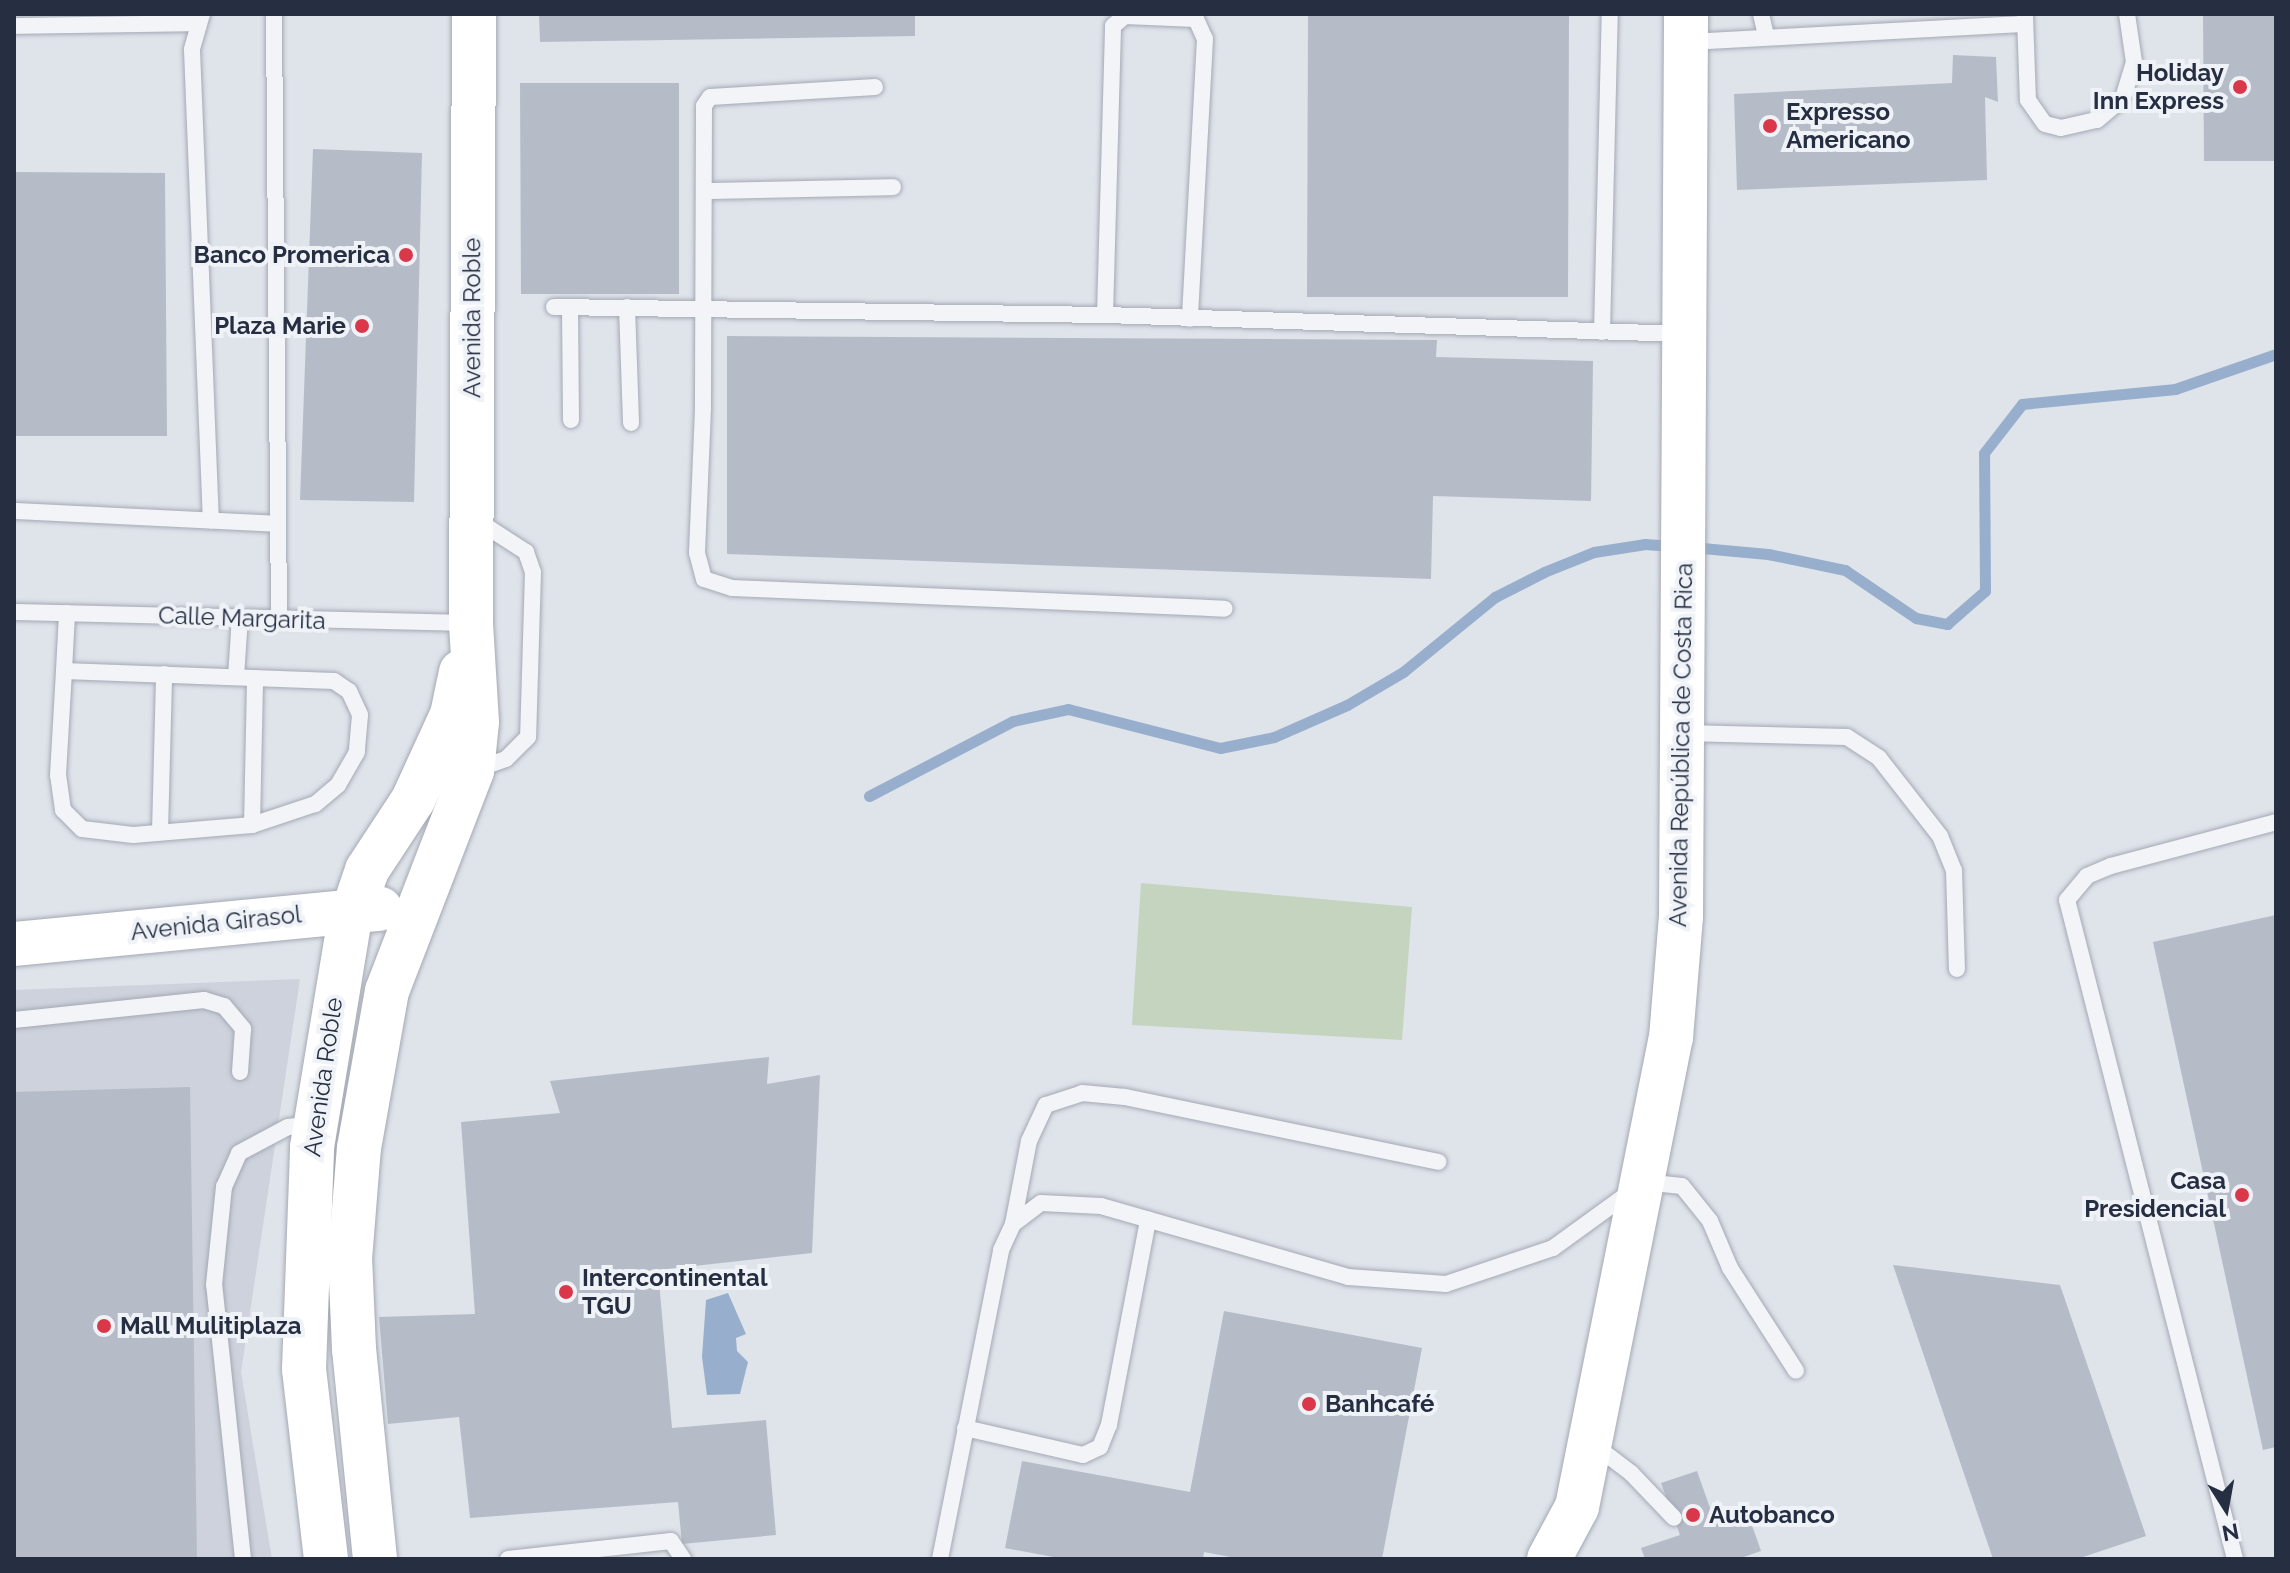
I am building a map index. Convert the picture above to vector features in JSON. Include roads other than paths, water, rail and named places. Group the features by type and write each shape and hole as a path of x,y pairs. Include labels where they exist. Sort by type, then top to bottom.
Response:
{"main road":[{"name":"Avenida Roble","path":"375,1559 354,1349 350,1259 359,1148 387,991 472,771 477,722 471,623 474,14"},
{"name":"Avenida República de Costa Rica","path":"1549,1559 1577,1507 1671,1038 1681,917 1686,28"},
{"name":"Avenida Roble","path":"326,1559 304,1369 315,1124 354,909 367,870 413,800 452,715 471,623"},
{"name":"Avenida Girasol","path":"14,944 354,909 419,910"},
{"name":"Avenida República de Costa Rica","path":"1581,1559 1587,1454"}],"lane":[{"path":"274,14 279,618"},
{"path":"1602,332 1610,14"},
{"path":"1761,14 1766,35"},
{"path":"1686,28 1766,35 1962,20 2024,19 2028,100 2045,124 2070,128 2097,120 2123,98 2134,62 2127,14"},
{"path":"1105,315 1113,26 1125,16 1196,19 1205,39 1190,319"},
{"path":"14,26 200,18 192,50 211,521"},
{"path":"875,87 710,97 704,106 707,191 697,525 704,579 732,588 1225,609"},
{"path":"707,191 893,187"},
{"path":"571,420 562,307 1105,315 1684,334"},
{"path":"627,307 631,423"},
{"path":"14,511 278,524"},
{"path":"471,517 526,552 533,572 528,737 506,759 472,771"},
{"name":"Calle Margarita","path":"14,612 471,623"},
{"path":"64,671 334,681 349,691 360,715 357,752 338,785 315,804 252,825 160,832 82,829 63,810 58,775 67,613"},
{"path":"236,677 240,617"},
{"path":"160,832 164,674"},
{"path":"252,825 255,678"},
{"path":"1683,712 1847,737 1879,758 1940,836 1954,870 1957,969"},
{"path":"2235,1559 2067,900 2087,876 2111,866 2276,822"},
{"path":"14,1020 204,1000 224,1006 243,1029 240,1072"},
{"path":"940,1559 1001,1250 1013,1224 1029,1141 1046,1105 1082,1093 1125,1097 1438,1162"},
{"path":"243,1559 214,1285 224,1187 239,1153 288,1127 315,1124"},
{"path":"1013,1224 1041,1203 1101,1206 1348,1277 1446,1284 1553,1248 1644,1182 1690,1191 1710,1221 1730,1268 1796,1371"},
{"path":"965,1428 1083,1455 1100,1447 1109,1425 1148,1220"},
{"path":"1587,1454 1631,1473 1674,1518"},
{"path":"508,1559 671,1541 682,1550 683,1559"}],"water":[{"path":"728,1293 746,1334 736,1338 737,1351 748,1362 740,1394 707,1395 702,1357 706,1300"}],"waterway":[{"path":"1691,547 1768,554 1845,570 1916,618 1947,624 1985,591 1984,453 2022,404 2175,389 2276,354"},
{"path":"869,796 1013,721 1068,709 1220,748 1274,737 1347,705 1403,672 1495,597 1544,572 1594,552 1645,544 1673,546"}],"place":[{"name":"Holiday Inn Express","path":"2240,87"},
{"name":"Expresso Americano","path":"1770,126"},
{"name":"Banco Promerica","path":"406,255"},
{"name":"Plaza Marie","path":"362,326"},
{"name":"Casa Presidencial","path":"2242,1195"},
{"name":"Intercontinental TGU","path":"566,1292"},
{"name":"Mall Mulitiplaza","path":"104,1326"},
{"name":"Banhcafé","path":"1309,1404"},
{"name":"Autobanco","path":"1693,1515"}]}
